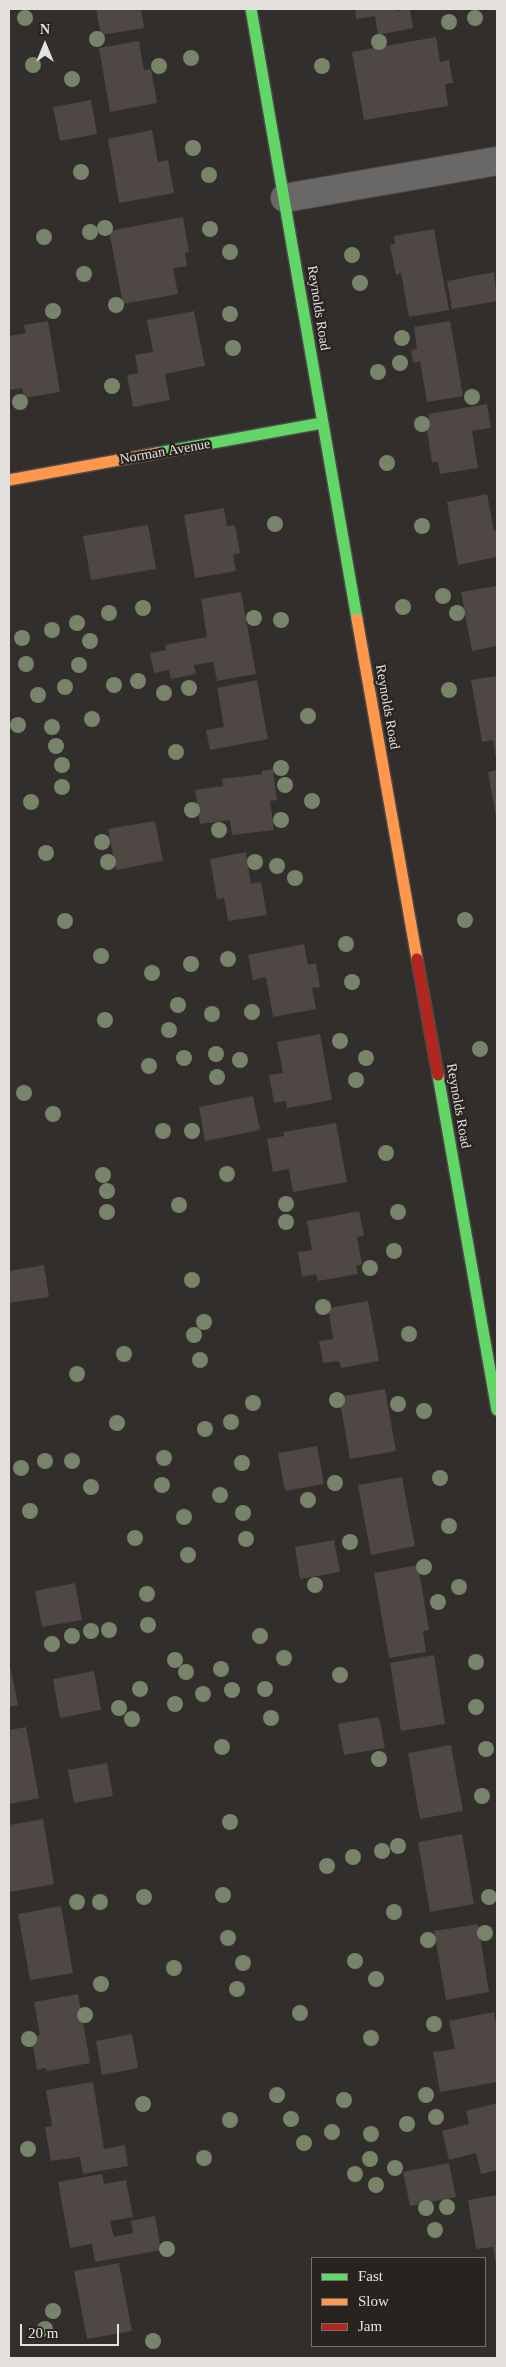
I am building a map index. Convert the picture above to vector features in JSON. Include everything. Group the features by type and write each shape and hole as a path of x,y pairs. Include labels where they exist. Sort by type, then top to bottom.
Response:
{"street":[{"name":"Reynolds Road","path":"251,9 285,198 322,423 497,1410"},
{"path":"285,198 497,161"},
{"name":"Norman Avenue","path":"9,480 322,423"}],"building":[{"path":"96,9 141,9 144,28 101,35"},
{"path":"355,9 396,9 396,11 410,9 413,28 378,35 375,16 356,19"},
{"path":"436,37 440,62 449,60 453,83 445,84 448,106 364,120 352,52"},
{"path":"139,41 144,70 151,69 157,103 110,112 99,48"},
{"path":"91,100 97,134 60,141 53,107"},
{"path":"152,130 158,162 168,160 174,193 119,203 108,139"},
{"path":"183,217 189,252 185,253 187,266 173,268 178,294 123,304 109,231"},
{"path":"434,229 449,310 409,317 401,273 396,275 390,245 395,244 394,236"},
{"path":"494,272 497,301 452,309 447,281"},
{"path":"194,311 205,366 165,374 170,400 133,407 127,375 138,373 135,355 153,352 147,320"},
{"path":"48,321 60,392 24,398 22,388 9,390 9,336 26,333 24,325"},
{"path":"450,321 463,396 427,402 420,361 413,363 411,350 417,349 414,327"},
{"path":"487,404 491,428 472,431 478,468 440,474 438,462 432,462 426,425 430,424 428,414"},
{"path":"487,494 494,531 497,530 497,557 458,565 447,502"},
{"path":"224,508 227,526 235,525 240,553 233,555 236,571 195,578 184,515"},
{"path":"148,525 156,569 91,580 83,536"},
{"path":"497,586 497,646 472,651 461,592"},
{"path":"241,592 256,674 217,681 213,662 194,665 196,674 171,679 169,670 154,673 150,653 166,650 165,645 207,637 201,599"},
{"path":"497,676 496,758 493,740 482,742 471,680"},
{"path":"257,680 268,739 210,750 206,730 224,727 217,688"},
{"path":"273,769 277,800 270,801 274,830 232,835 230,820 200,824 195,790 223,786 222,779 262,774 262,771"},
{"path":"497,770 497,816 496,816 488,772"},
{"path":"155,821 163,861 116,870 108,829"},
{"path":"246,852 251,884 261,882 267,915 228,921 224,898 217,899 210,859"},
{"path":"304,944 308,965 316,963 320,987 312,988 316,1009 273,1017 266,977 253,980 248,955"},
{"path":"320,1034 332,1100 287,1108 286,1101 274,1103 269,1075 283,1073 277,1042"},
{"path":"253,1096 260,1130 205,1141 199,1107"},
{"path":"336,1123 347,1182 293,1192 289,1169 273,1172 267,1139 284,1136 283,1132"},
{"path":"359,1211 364,1236 357,1237 362,1264 356,1266 358,1274 318,1281 316,1274 302,1277 298,1252 312,1250 307,1221"},
{"path":"44,1265 49,1297 9,1303 9,1271"},
{"path":"368,1301 379,1361 341,1368 339,1361 323,1363 319,1341 333,1339 328,1308"},
{"path":"385,1389 396,1451 350,1459 339,1397"},
{"path":"317,1446 324,1484 285,1491 278,1453"},
{"path":"402,1477 415,1546 371,1555 358,1485"},
{"path":"334,1540 340,1572 300,1579 295,1547"},
{"path":"418,1565 429,1630 423,1631 426,1652 389,1658 374,1573"},
{"path":"75,1583 82,1620 42,1627 35,1591"},
{"path":"434,1655 445,1724 401,1731 390,1663"},
{"path":"9,1661 18,1705 9,1707"},
{"path":"94,1671 101,1710 60,1718 53,1679"},
{"path":"379,1717 385,1748 344,1755 338,1724"},
{"path":"26,1727 39,1798 9,1804 9,1730"},
{"path":"451,1745 463,1811 420,1819 408,1753"},
{"path":"107,1763 113,1796 74,1803 68,1770"},
{"path":"43,1819 54,1884 10,1892 9,1825"},
{"path":"462,1834 474,1904 430,1912 418,1842"},
{"path":"61,1906 73,1973 30,1980 18,1914"},
{"path":"478,1924 489,1992 446,2000 434,1931"},
{"path":"78,1994 90,2063 48,2071 45,2068 37,2070 31,2037 40,2035 34,2002"},
{"path":"494,2012 497,2029 497,2082 440,2092 433,2052 455,2049 449,2021"},
{"path":"132,2034 138,2068 102,2075 96,2041"},
{"path":"93,2082 104,2149 125,2145 128,2166 83,2174 80,2157 51,2161 45,2127 52,2126 46,2090"},
{"path":"497,2103 497,2170 481,2174 476,2153 449,2160 442,2131 469,2124 466,2111"},
{"path":"449,2163 456,2197 410,2206 403,2172"},
{"path":"102,2174 104,2184 126,2180 133,2217 110,2221 114,2237 133,2233 131,2221 155,2216 161,2250 95,2262 92,2244 70,2248 58,2182"},
{"path":"497,2195 496,2265 493,2247 476,2249 468,2200"},
{"path":"119,2263 132,2331 87,2339 74,2271"}],"traffic: fast":[{"path":"251,9 357,619"},
{"path":"157,453 322,423"},
{"path":"438,1075 497,1410"}],"traffic: slow":[{"path":"9,480 157,453"},
{"path":"357,619 417,959"}],"traffic: jam":[{"path":"417,959 438,1075"}]}
